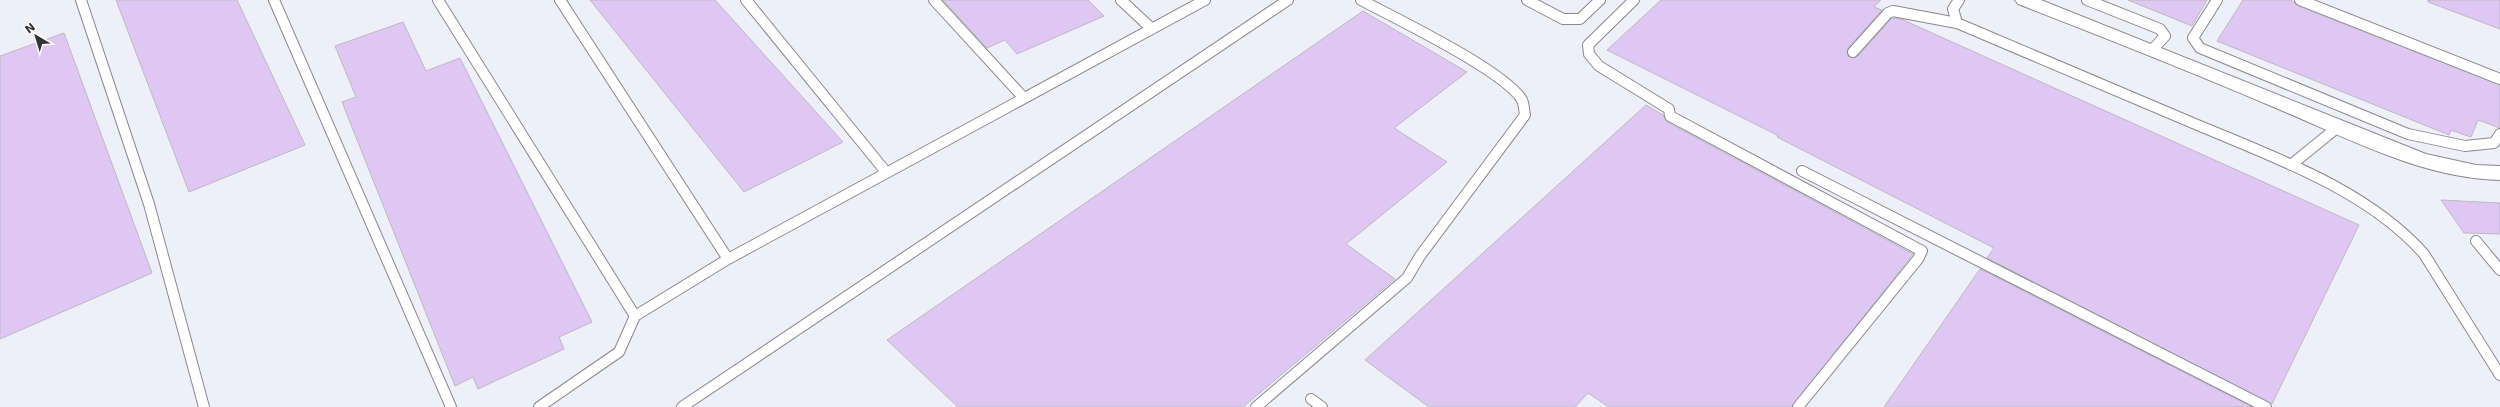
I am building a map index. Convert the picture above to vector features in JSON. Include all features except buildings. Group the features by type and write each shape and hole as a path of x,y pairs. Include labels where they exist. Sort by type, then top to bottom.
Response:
{"street":[{"path":"2024,0 2153,49 2427,162 2488,174 2500,172"}],"lane":[{"path":"81,0 149,204 204,407"},
{"path":"274,0 451,407"},
{"path":"438,0 635,316"},
{"path":"560,0 728,259"},
{"path":"746,0 886,172"},
{"path":"934,0 1023,97"},
{"path":"1121,0 1152,29"},
{"path":"538,407 619,352 635,316 728,259 1023,97 1205,0"},
{"path":"682,407 1288,0"},
{"path":"1256,407 1407,278 1420,256 1525,115 1522,100 1509,85 1462,56 1362,0"},
{"path":"1527,0 1563,19 1580,19 1600,0"},
{"path":"1634,0 1588,45 1589,54 1599,66 1669,109 1670,116 1922,251 1918,259 1798,407"},
{"path":"1957,23 1953,9 1959,0"},
{"path":"2087,0 2160,29 2165,36 2153,49"},
{"path":"2216,0 2193,38 2200,48 2408,134 2465,146 2494,143 2500,134"},
{"path":"2300,0 2500,79"},
{"path":"1853,52 1888,13 1893,11 1957,23 2291,165 2326,182 2390,223 2424,253 2500,375"},
{"path":"2291,165 2339,126"},
{"path":"1802,171 2266,407"},
{"path":"2476,241 2500,270"},
{"path":"1311,399 1322,407"}]}
